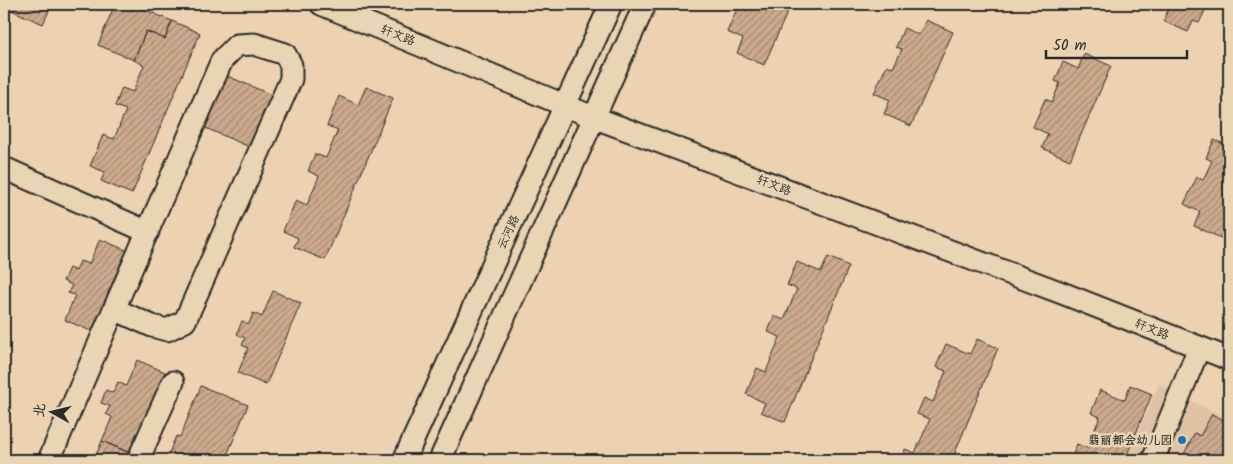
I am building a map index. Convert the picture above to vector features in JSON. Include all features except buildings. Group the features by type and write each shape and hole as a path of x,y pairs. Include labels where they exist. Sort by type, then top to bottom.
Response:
{"street":[{"name":"轩文路","path":"321,4 593,117 1053,290 1229,359"},
{"name":"云河路","path":"404,460 611,4"},
{"path":"440,460 644,4"},
{"path":"48,460 222,60 237,45 254,44 285,54 291,65 291,80 185,321 167,330 152,326 114,309"},
{"path":"4,168 148,232"},
{"path":"1153,460 1199,348"},
{"path":"138,460 173,382"}],"shaded area":[{"name":"翡丽都会幼儿园","path":"1159,384 1229,420 1229,460 1127,460"}],"place":[{"name":"翡丽都会幼儿园","path":"1182,440"}]}
